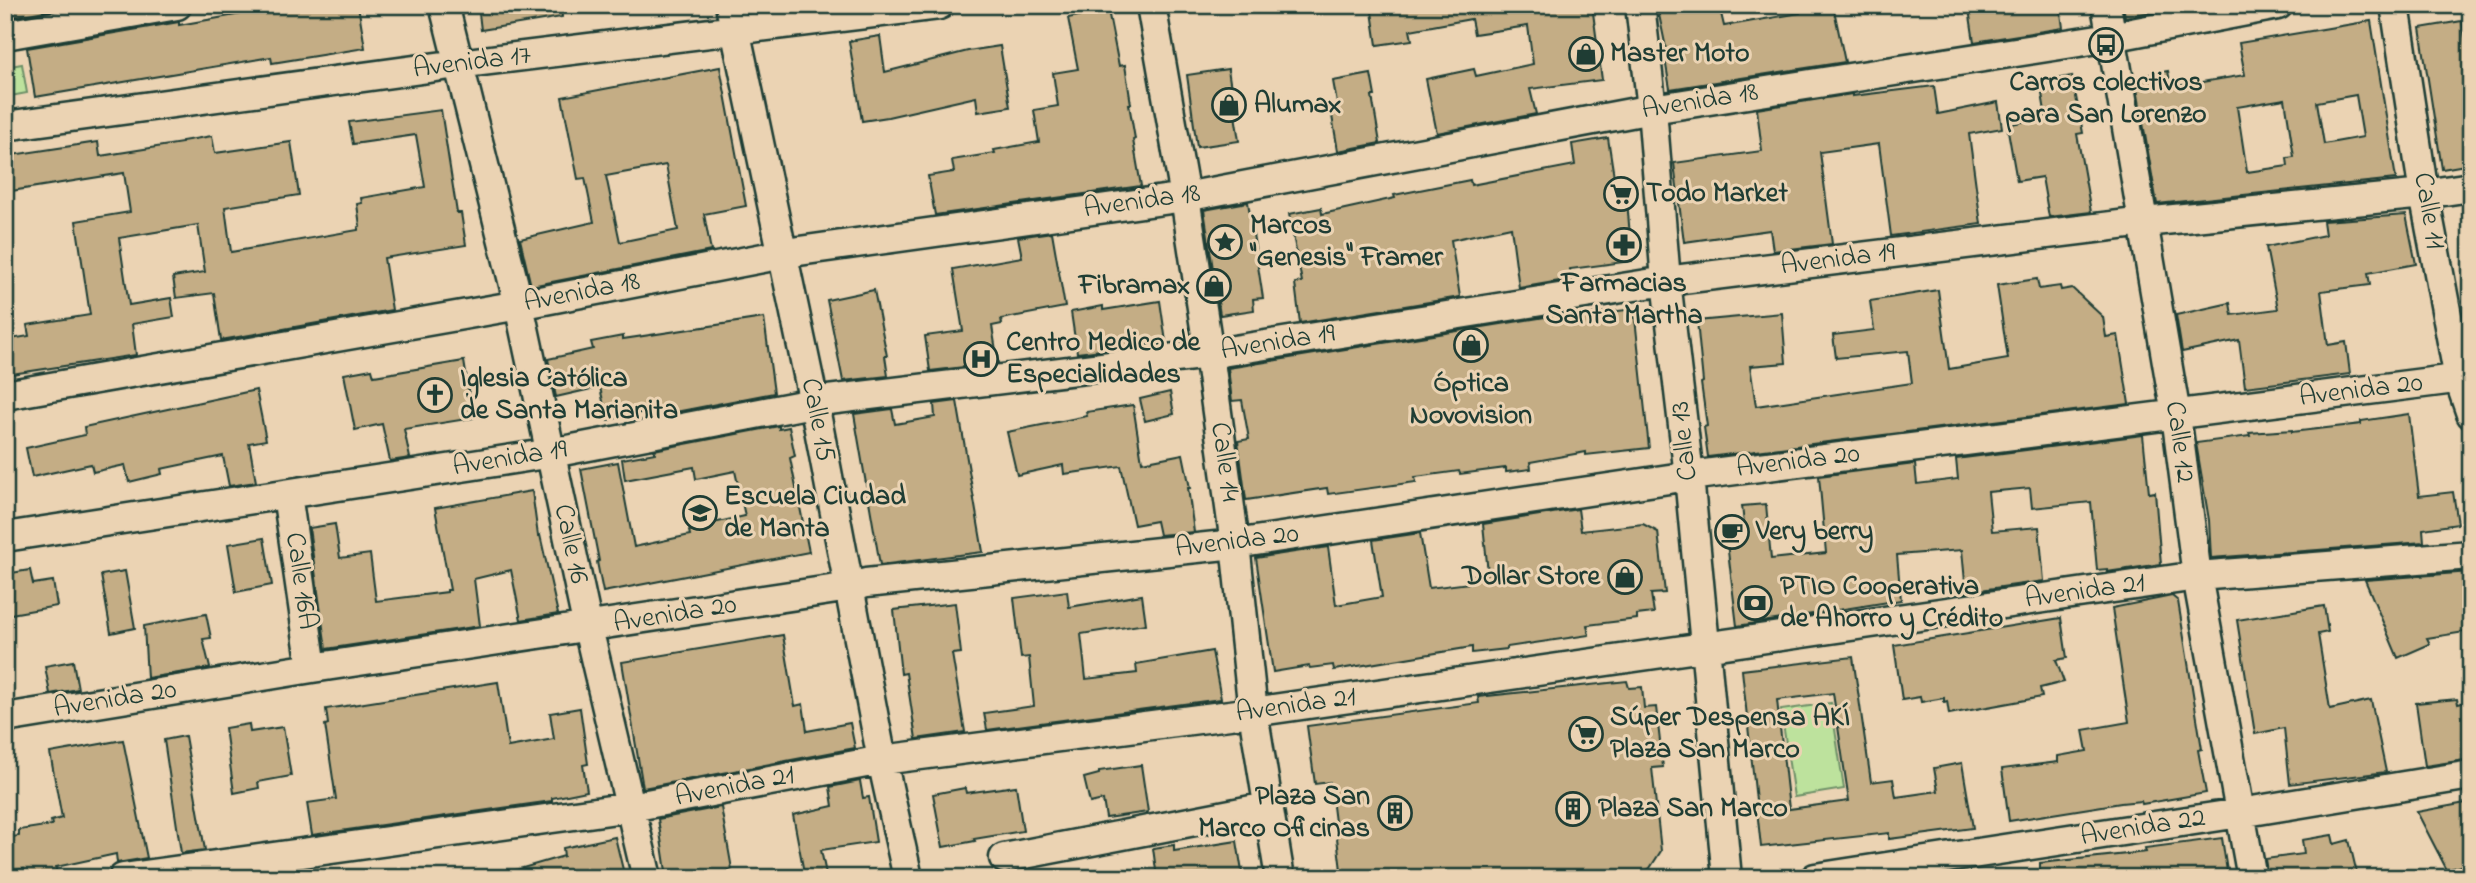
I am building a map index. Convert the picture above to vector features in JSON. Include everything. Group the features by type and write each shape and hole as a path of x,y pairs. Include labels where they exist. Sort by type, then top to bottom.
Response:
{"street":[{"path":"5,35 177,5"},
{"name":"Calle 16","path":"444,5 520,305 588,628 647,878"},
{"name":"Avenida 17","path":"5,126 458,64 732,18 939,5"},
{"name":"Calle 14","path":"1151,5 1209,354 1235,544 1253,712 1280,878"},
{"name":"Calle 13","path":"1640,5 1727,878"},
{"name":"Calle 12","path":"2106,5 2176,415 2197,576 2252,878"},
{"name":"Avenida 18","path":"5,395 520,305 782,254 1185,197 1652,109 2111,37 2278,5"},
{"name":"Calle 11","path":"2395,5 2424,194 2471,414"},
{"name":"Calle 15","path":"732,18 814,403 882,760 908,878"},
{"name":"Avenida 19","path":"5,537 552,453 814,403 1209,354 1666,281 2144,222 2471,187"},
{"name":"Avenida 20","path":"5,718 866,583 1235,544 1689,476 2465,378"},
{"name":"Calle 16A","path":"287,494 312,668"},
{"name":"Avenida 21","path":"123,878 631,807 882,760 1253,712 2197,576 2471,555"},
{"name":"Avenida 22","path":"1815,878 2471,775"},
{"path":"1004,858 1268,807"}],"green space":[{"path":"22,64 27,93 5,97 5,67"},
{"path":"1831,703 1844,789 1794,797 1781,710"}],"building":[{"path":"5,5 79,5 5,18"},
{"path":"293,5 358,5 365,48 272,63 271,57 35,97 27,48"},
{"path":"478,5 561,5 562,17 481,30"},
{"path":"1371,5 1592,5 1602,80 1530,89 1536,114 1437,133 1426,79 1474,69 1476,76 1533,64 1528,26 1474,34 1471,19 1410,30 1412,40 1377,45"},
{"path":"1657,5 1719,5 1724,26 1800,13 1798,5 1833,5 1845,62 1670,89 1664,53 1667,53"},
{"path":"1994,5 2060,5 2063,28 1974,42 1969,9"},
{"path":"2123,5 2188,5 2125,17"},
{"path":"1108,10 1119,66 1125,65 1141,186 935,215 928,176 954,172 952,160 1039,142 1034,110 1058,106 1053,73 1078,69 1068,18"},
{"path":"2371,21 2396,179 2157,204 2135,77 2168,71 2171,87 2245,75 2239,43","holes":["2356,95 2363,137 2324,144 2317,102","2285,99 2294,157 2287,158 2288,166 2247,172 2237,107"]},
{"path":"2462,21 2471,72 2471,164 2442,169 2420,28"},
{"path":"880,36 885,72 968,51 1000,46 1010,107 978,112 976,97 862,121 849,41"},
{"path":"720,67 746,206 704,214 711,251 531,286 520,239 594,222 585,178 578,179 562,97","holes":["666,165 678,230 620,242 606,176"]},
{"path":"1228,69 1239,141 1197,147 1187,75"},
{"path":"1371,74 1380,143 1338,151 1331,110 1338,109 1333,81"},
{"path":"2072,76 2083,133 2077,134 2091,212 2049,217 2042,177 2017,181 2007,125 2046,117 2040,82"},
{"path":"1934,86 1938,114 1998,102 2002,128 1969,134 1981,224 1891,236 1879,144 1820,152 1832,244 1773,251 1770,230 1684,242 1674,163 1762,151 1757,109 1852,94"},
{"path":"441,110 457,213 461,213 466,245 384,258 392,310 221,340 214,293 176,298 173,277 205,272 198,225 119,238 129,305 171,298 174,317 132,324 136,355 5,375 5,340 29,336 27,325 90,315 76,221 130,212 124,173 5,192 5,156 98,142 100,156 212,136 215,153 291,142 299,195 225,207 231,252 358,230 360,226 357,204 362,203 361,198 425,187 416,135 353,144 349,122"},
{"path":"1608,138 1616,190 1626,188 1632,261 1570,269 1571,279 1519,288 1511,227 1451,240 1460,297 1300,323 1295,283 1302,282 1289,214 1321,208 1322,214 1395,198 1394,195 1470,180 1471,185 1575,165 1572,144"},
{"path":"1248,202 1263,298 1253,299 1254,310 1220,315 1204,210"},
{"path":"2406,215 2416,264 2368,273 2370,285 2321,291 2328,345 2346,342 2350,374 2245,387 2239,340 2182,352 2176,315 2230,303 2232,315 2278,309 2266,247 2325,235 2323,221"},
{"path":"1052,232 1065,307 1001,319 1002,324 992,326 998,363 930,371 925,336 963,331 953,269 1022,257 1018,237"},
{"path":"2037,279 2039,289 2060,286 2061,290 2072,288 2103,317 2106,337 2118,335 2129,404 1708,457 1697,321 1782,313 1786,363 1750,366 1756,406 1912,383 1908,351 1836,358 1833,335 1874,330 1870,301 1938,290 1949,369 2008,359 1997,285"},
{"path":"874,290 887,356 888,376 843,381 827,300"},
{"path":"1160,301 1166,342 1077,353 1071,312"},
{"path":"1634,309 1649,448 1586,455 1586,452 1530,462 1531,469 1506,472 1506,468 1460,474 1459,471 1415,477 1416,482 1328,494 1327,488 1246,500 1238,441 1249,439 1242,400 1232,401 1228,368 1576,312 1576,316"},
{"path":"764,318 774,393 650,417 649,411 607,420 600,387 556,397 548,359 593,349 591,342"},
{"path":"464,361 473,418 404,429 410,458 390,461 382,424 355,430 344,374 372,369 374,376"},
{"path":"256,390 266,440 249,443 256,482 229,486 223,456 161,469 162,474 129,482 125,465 93,472 91,464 32,477 26,448 85,435 84,427"},
{"path":"1170,392 1174,414 1145,421 1140,399"},
{"path":"957,401 983,552 880,565 854,414 892,409 895,424 935,417 934,404"},
{"path":"1133,405 1142,462 1183,454 1190,488 1194,532 1159,535 1156,521 1134,525 1121,466 1064,474 1063,465 1017,475 1007,432 1087,416 1086,412"},
{"path":"2409,414 2419,496 2453,492 2458,524 2423,529 2424,542 2211,558 2209,520 2196,443 2250,436 2249,433 2292,432 2361,424 2361,421"},
{"name":"Escuela Ciudad de Manta","path":"779,426 779,429 789,427 795,456 790,458 809,552 603,592 581,469 618,462 634,547 690,535 689,531 700,529 700,526 745,516 735,471 696,479 694,467 625,480 622,459 655,453 654,450"},
{"path":"2143,435 2149,493 2155,492 2161,564 2107,572 2107,569 2097,570 2091,502 2032,508 2030,488 1988,492 1992,531 2039,527 2044,581 1966,592 1962,550 1897,555 1901,600 1737,626 1725,526 1744,524 1742,506 1766,504 1771,559 1826,553 1819,476 1915,464 1917,484 1958,479 1956,459"},
{"path":"532,491 538,536 540,535 558,614 521,620 511,570 474,579 480,626 326,649 309,528 335,524 340,558 370,554 376,601 447,592 450,590 435,508"},
{"path":"1578,509 1581,531 1643,524 1658,532 1665,593 1651,594 1654,613 1637,615 1637,619 1587,625 1589,635 1507,649 1472,653 1472,647 1334,670 1333,665 1273,672 1256,558 1328,547 1336,605 1382,597 1373,540 1420,533 1429,588 1470,583 1469,576 1488,573 1483,524"},
{"path":"264,538 272,585 236,592 228,544"},
{"path":"30,570 33,584 53,581 57,606 5,615 5,574"},
{"path":"125,571 135,628 111,633 101,575"},
{"path":"2471,572 2471,631 2427,638 2430,644 2398,658 2365,580"},
{"path":"1067,591 1069,607 1142,595 1146,624 1081,634 1086,679 1137,673 1136,664 1212,651 1221,699 987,730 984,713 1034,706 1029,657 1021,658 1014,598"},
{"path":"2172,596 2178,601 2202,749 2198,750 2206,793 2009,821 2002,769 2058,762 2058,756 2087,751 2083,730 2129,722 2112,608"},
{"path":"955,603 961,653 952,654 965,732 916,739 906,673 901,674 894,610"},
{"path":"2324,606 2328,632 2318,634 2330,709 2371,700 2386,772 2290,784 2284,728 2255,734 2237,620"},
{"path":"206,614 211,638 203,639 210,668 147,678 144,626"},
{"path":"2061,618 2067,658 2056,660 2064,682 2040,688 2042,697 1949,714 1944,698 1921,702 1920,697 1902,700 1894,645"},
{"path":"783,635 795,706 803,704 807,731 850,723 855,748 643,788 622,662"},
{"path":"1853,657 1871,782 1893,779 1896,797 1938,791 1934,768 1962,763 1973,828 1889,839 1889,833 1761,847 1742,670","holes":["1833,693 1849,801 1789,809 1777,700"]},
{"path":"73,661 78,689 50,694 45,666"},
{"path":"1627,681 1629,688 1642,687 1644,708 1656,707 1663,767 1652,768 1661,851 1650,868 1641,874 1611,878 1611,874 1578,878 1342,878 1330,782 1315,784 1307,726 1479,703 1478,697"},
{"path":"498,682 508,747 554,739 550,713 580,708 588,764 583,765 587,791 552,798 552,801 312,835 307,803 336,799 325,725 328,724 326,709"},
{"path":"2457,699 2458,704 2471,701 2471,759 2425,766 2416,703"},
{"path":"249,724 250,732 283,727 291,776 258,782 259,788 234,793 225,728"},
{"path":"185,736 205,850 181,853 164,740"},
{"path":"123,740 147,858 117,863 116,854 56,867 57,878 25,878 24,869 5,872 5,838 19,836 19,830 52,825 51,821 62,818 50,753"},
{"path":"1141,765 1148,812 1106,818 1103,800 1090,803 1084,778 1099,774 1099,771"},
{"path":"860,781 863,798 869,797 876,842 821,850 826,874 805,878 793,815 833,806 830,787"},
{"path":"1016,786 1023,831 943,847 933,794 965,788 966,793"},
{"path":"2471,802 2471,863 2447,870 2417,812"},
{"path":"721,807 732,869 729,870 730,878 667,878 658,819"},
{"path":"2332,835 2334,844 2349,840 2358,878 2268,878 2265,859 2304,854 2302,840"},
{"path":"615,837 625,878 509,878 509,872 564,856 563,848"},
{"path":"2222,838 2228,878 2040,878 2040,863 2146,852 2145,848"},
{"path":"1237,841 1243,878 1207,878 1206,874 1157,878 1153,848 1174,845 1174,851"}],"place":[{"name":"Carros colectivos para San Lorenzo","path":"2106,45"},
{"name":"Master Moto","path":"1586,54"},
{"name":"Alumax","path":"1229,105"},
{"name":"Todo Market","path":"1621,194"},
{"name":"Marcos \"Genesis\" Framer","path":"1225,242"},
{"name":"Farmacias Santa Martha","path":"1624,245"},
{"name":"Fibramax","path":"1214,286"},
{"name":"Óptica Novovision","path":"1471,345"},
{"name":"Centro Medico de Especialidades","path":"981,359"},
{"name":"Iglesia Católica de Santa Marianita","path":"435,395"},
{"name":"Escuela Ciudad de Manta","path":"700,513"},
{"name":"Very berry","path":"1732,532"},
{"name":"Dollar Store","path":"1625,577"},
{"name":"PTIO Cooperativa de Ahorro y Crédito","path":"1755,603"},
{"name":"Súper Despensa AKÍ Plaza San Marco","path":"1586,734"},
{"name":"Plaza San Marco","path":"1573,809"},
{"name":"Plaza San Marco Oficinas","path":"1395,813"}]}
